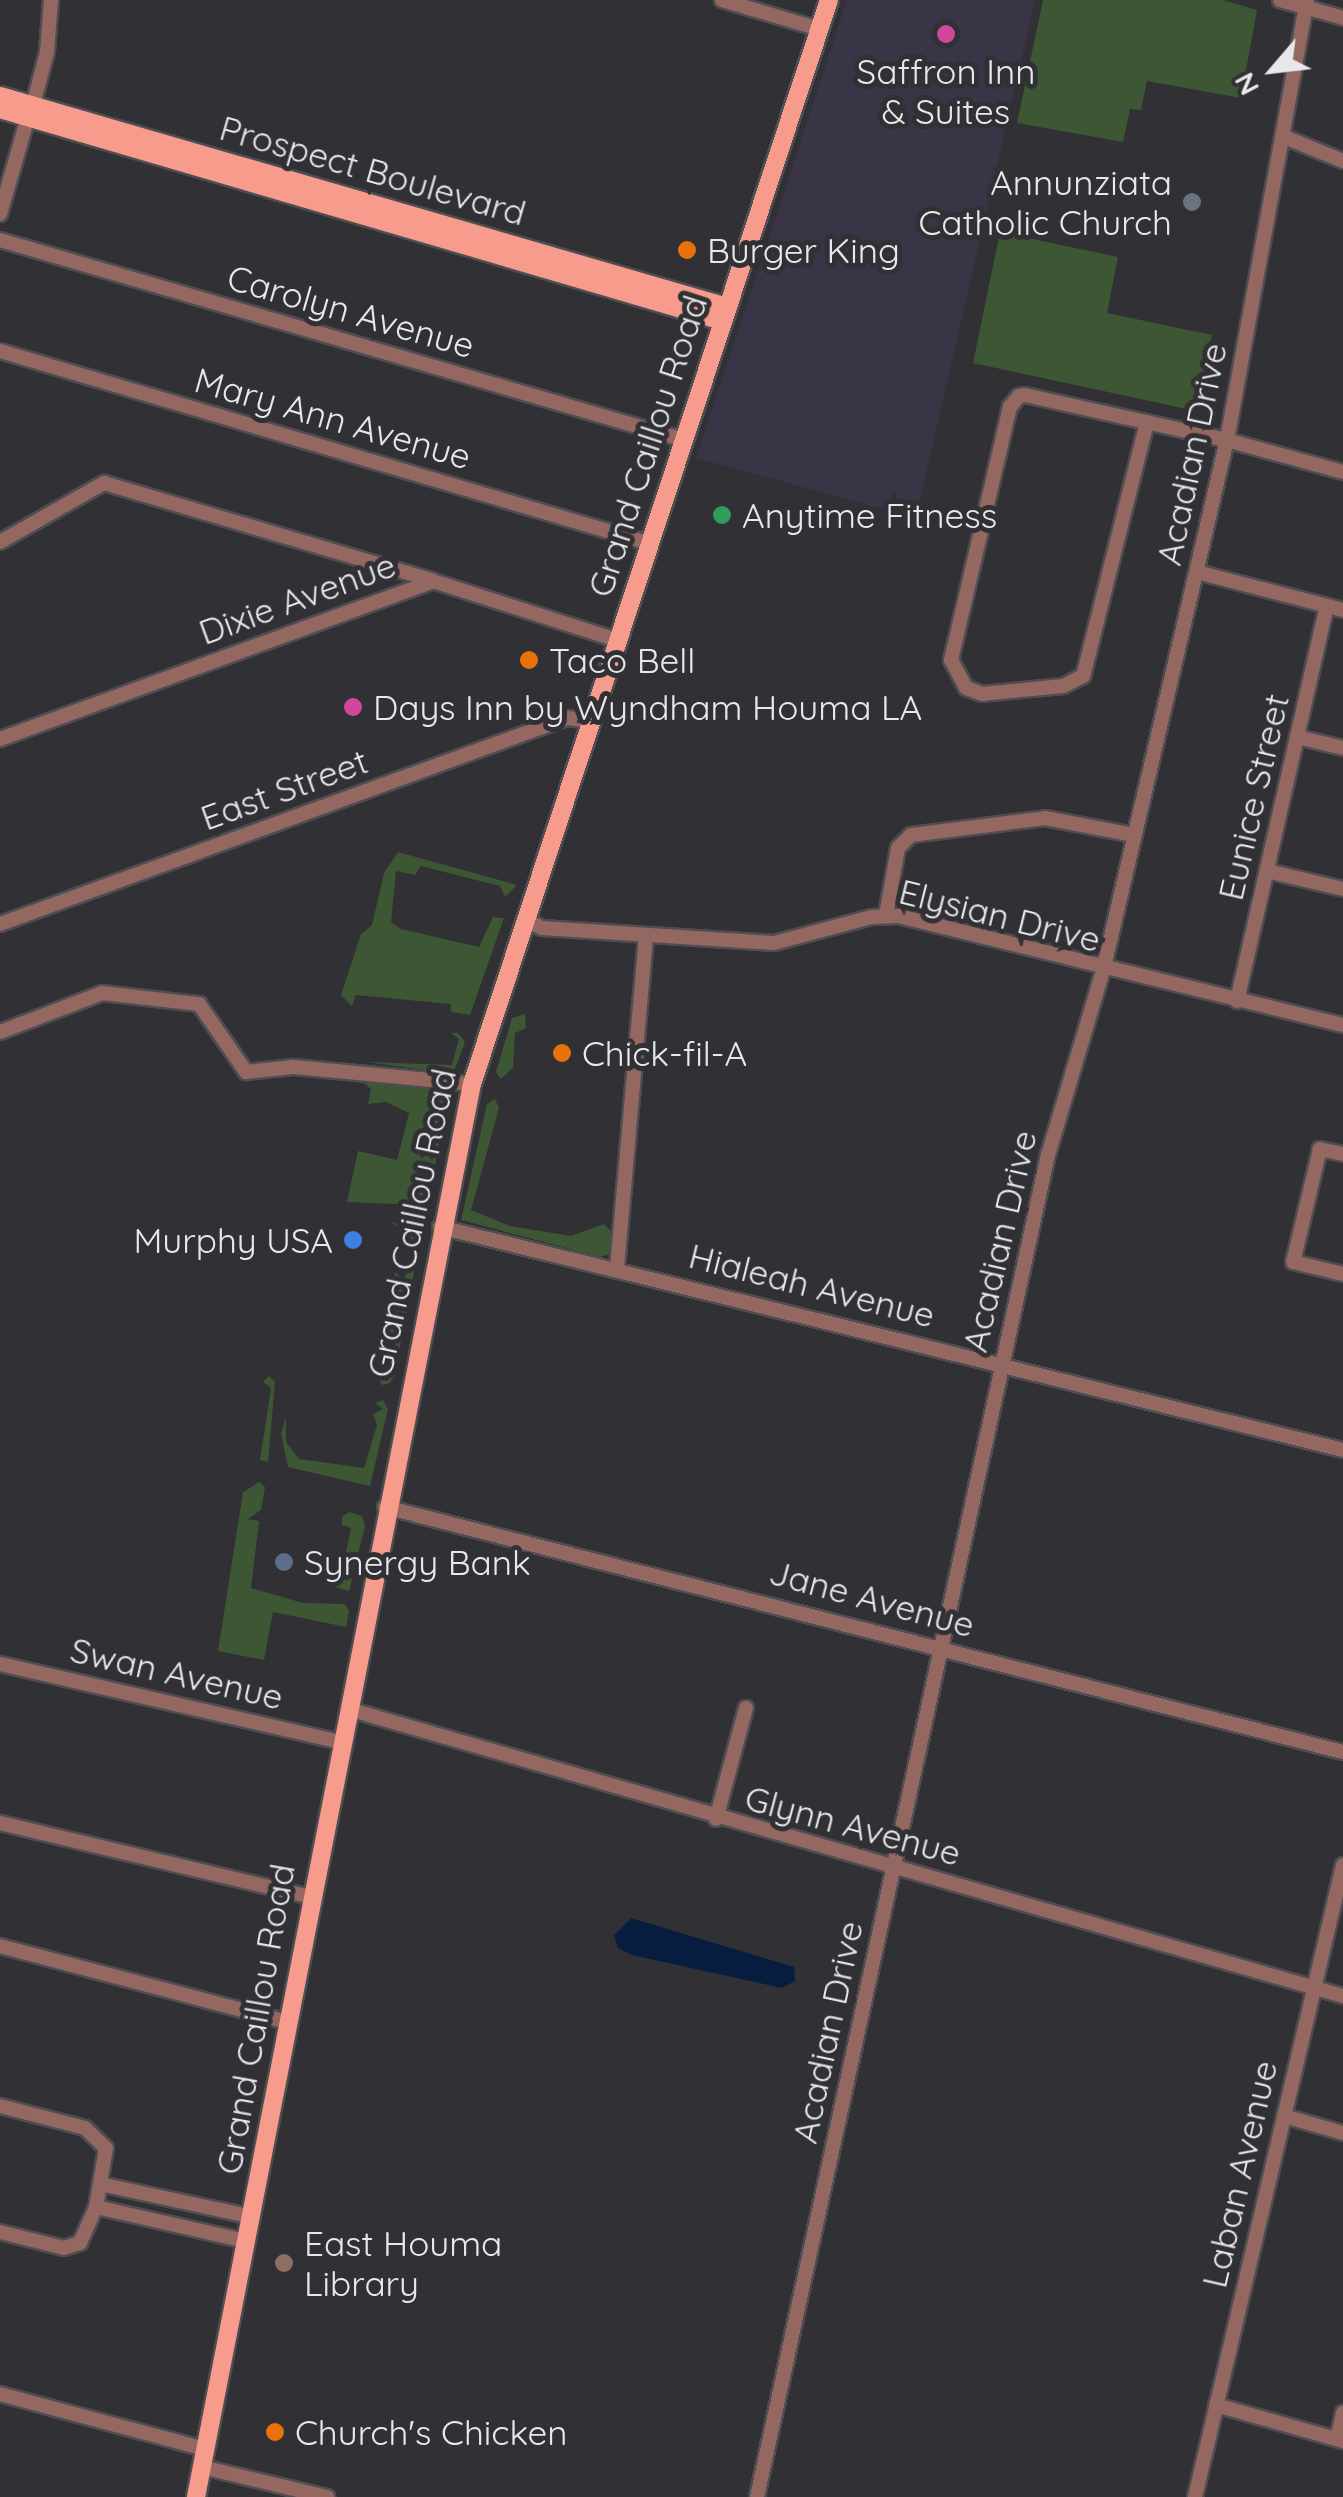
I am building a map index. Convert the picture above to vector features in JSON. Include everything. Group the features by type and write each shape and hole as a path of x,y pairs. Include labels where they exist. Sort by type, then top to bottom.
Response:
{"main road":[{"name":"Grand Caillou Road","path":"196,2497 385,1507 472,1084 829,0"},
{"name":"Prospect Boulevard","path":"0,96 30,111 725,314"},
{"name":"Prospect Boulevard","path":"0,109 30,111"}],"street":[{"path":"0,214 47,52 51,0"},
{"path":"722,0 819,29"},
{"path":"1280,0 1306,4 1343,18"},
{"name":"Acadian Drive","path":"757,2497 1048,1155 1103,971 1227,440 1306,4"},
{"path":"1282,136 1343,161"},
{"name":"Carolyn Avenue","path":"0,240 685,440"},
{"name":"Mary Ann Avenue","path":"0,351 648,543"},
{"path":"1147,422 1083,676 1062,686 976,694 956,678 951,660 1010,406 1025,396 1147,422 1227,440 1343,472"},
{"path":"0,542 104,483 433,580"},
{"path":"1196,572 1343,610"},
{"name":"Dixie Avenue","path":"0,738 433,580 617,640"},
{"name":"Eunice Street","path":"1236,1001 1327,606"},
{"name":"East Street","path":"0,924 567,718 590,721"},
{"path":"1297,737 1343,748"},
{"path":"886,915 898,848 911,835 1046,818 1134,834"},
{"path":"1266,871 1343,889"},
{"name":"Elysian Drive","path":"524,919 542,928 786,942 886,915 1103,971 1343,1026"},
{"path":"617,1268 646,935"},
{"path":"0,1032 102,994 120,995 199,1004 246,1072 293,1067 472,1084"},
{"path":"1343,1154 1320,1149 1293,1262 1343,1274"},
{"name":"Hialeah Avenue","path":"440,1227 1002,1362 1343,1450"},
{"name":"Jane Avenue","path":"385,1507 941,1646 1343,1752"},
{"name":"Swan Avenue","path":"0,1664 340,1742"},
{"path":"716,1819 746,1708"},
{"name":"Glynn Avenue","path":"348,1709 716,1819 1343,1996"},
{"path":"0,1822 310,1897"},
{"name":"Laban Avenue","path":"1195,2497 1343,1865"},
{"path":"0,1946 288,2022"},
{"path":"0,2106 96,2132 106,2148 96,2206 86,2236 74,2246 0,2232"},
{"path":"1284,2116 1343,2134"},
{"path":"100,2184 252,2217"},
{"path":"96,2206 246,2242"},
{"path":"0,2394 328,2497"},
{"path":"1216,2405 1340,2440 1343,2414"}],"shaded area":[{"path":"847,0 1035,0 916,518 696,458"}],"green space":[{"path":"1043,0 1223,0 1257,10 1241,98 1147,81 1141,110 1130,109 1123,142 1017,123"},
{"path":"1000,232 1118,257 1107,313 1212,335 1196,411 973,363"},
{"path":"398,852 517,885 505,897 500,886 421,866 415,875 396,871 391,922 401,929 479,947 493,917 504,918 470,1015 451,1012 451,1004 356,995 352,1006 341,995 361,934 372,925 384,873"},
{"path":"525,1014 526,1028 515,1033 513,1068 501,1079 496,1072 512,1018"},
{"path":"451,1033 458,1033 465,1042 453,1074 367,1062 452,1065 459,1039"},
{"path":"362,1082 450,1089 429,1195 420,1205 347,1202 358,1151 397,1160 409,1113 386,1102 368,1104 371,1089"},
{"path":"495,1099 499,1108 471,1210 510,1226 571,1236 604,1224 614,1234 611,1254 600,1257 461,1220 487,1104"},
{"path":"388,1221 409,1227 419,1246 395,1374 390,1383 382,1385 379,1380 388,1381 397,1337 387,1333 395,1272 403,1279 407,1273 413,1244 408,1231"},
{"path":"269,1376 275,1382 268,1462 260,1460 271,1388 263,1382"},
{"path":"383,1400 388,1409 370,1486 288,1467 281,1434 286,1417 286,1442 299,1459 364,1468 377,1425 373,1414 383,1409 375,1403"},
{"path":"259,1482 265,1487 261,1510 248,1519 259,1521 251,1588 303,1603 345,1604 349,1611 346,1627 273,1612 264,1660 218,1651 243,1492"},
{"path":"349,1512 362,1516 365,1526 349,1591 331,1586 339,1586 351,1528 342,1525 342,1517"}],"water":[{"path":"631,1918 794,1967 795,1981 782,1988 632,1955 618,1948 614,1935"}],"place":[{"name":"Saffron Inn & Suites","path":"946,34"},
{"name":"Annunziata Catholic Church","path":"1192,202"},
{"name":"Burger King","path":"687,250"},
{"name":"Anytime Fitness","path":"722,515"},
{"name":"Taco Bell","path":"529,660"},
{"name":"Days Inn by Wyndham Houma LA","path":"353,707"},
{"name":"Chick-fil-A","path":"562,1053"},
{"name":"Murphy USA","path":"353,1240"},
{"name":"Synergy Bank","path":"284,1562"},
{"name":"East Houma Library","path":"284,2263"},
{"name":"Church's Chicken","path":"275,2432"}]}
